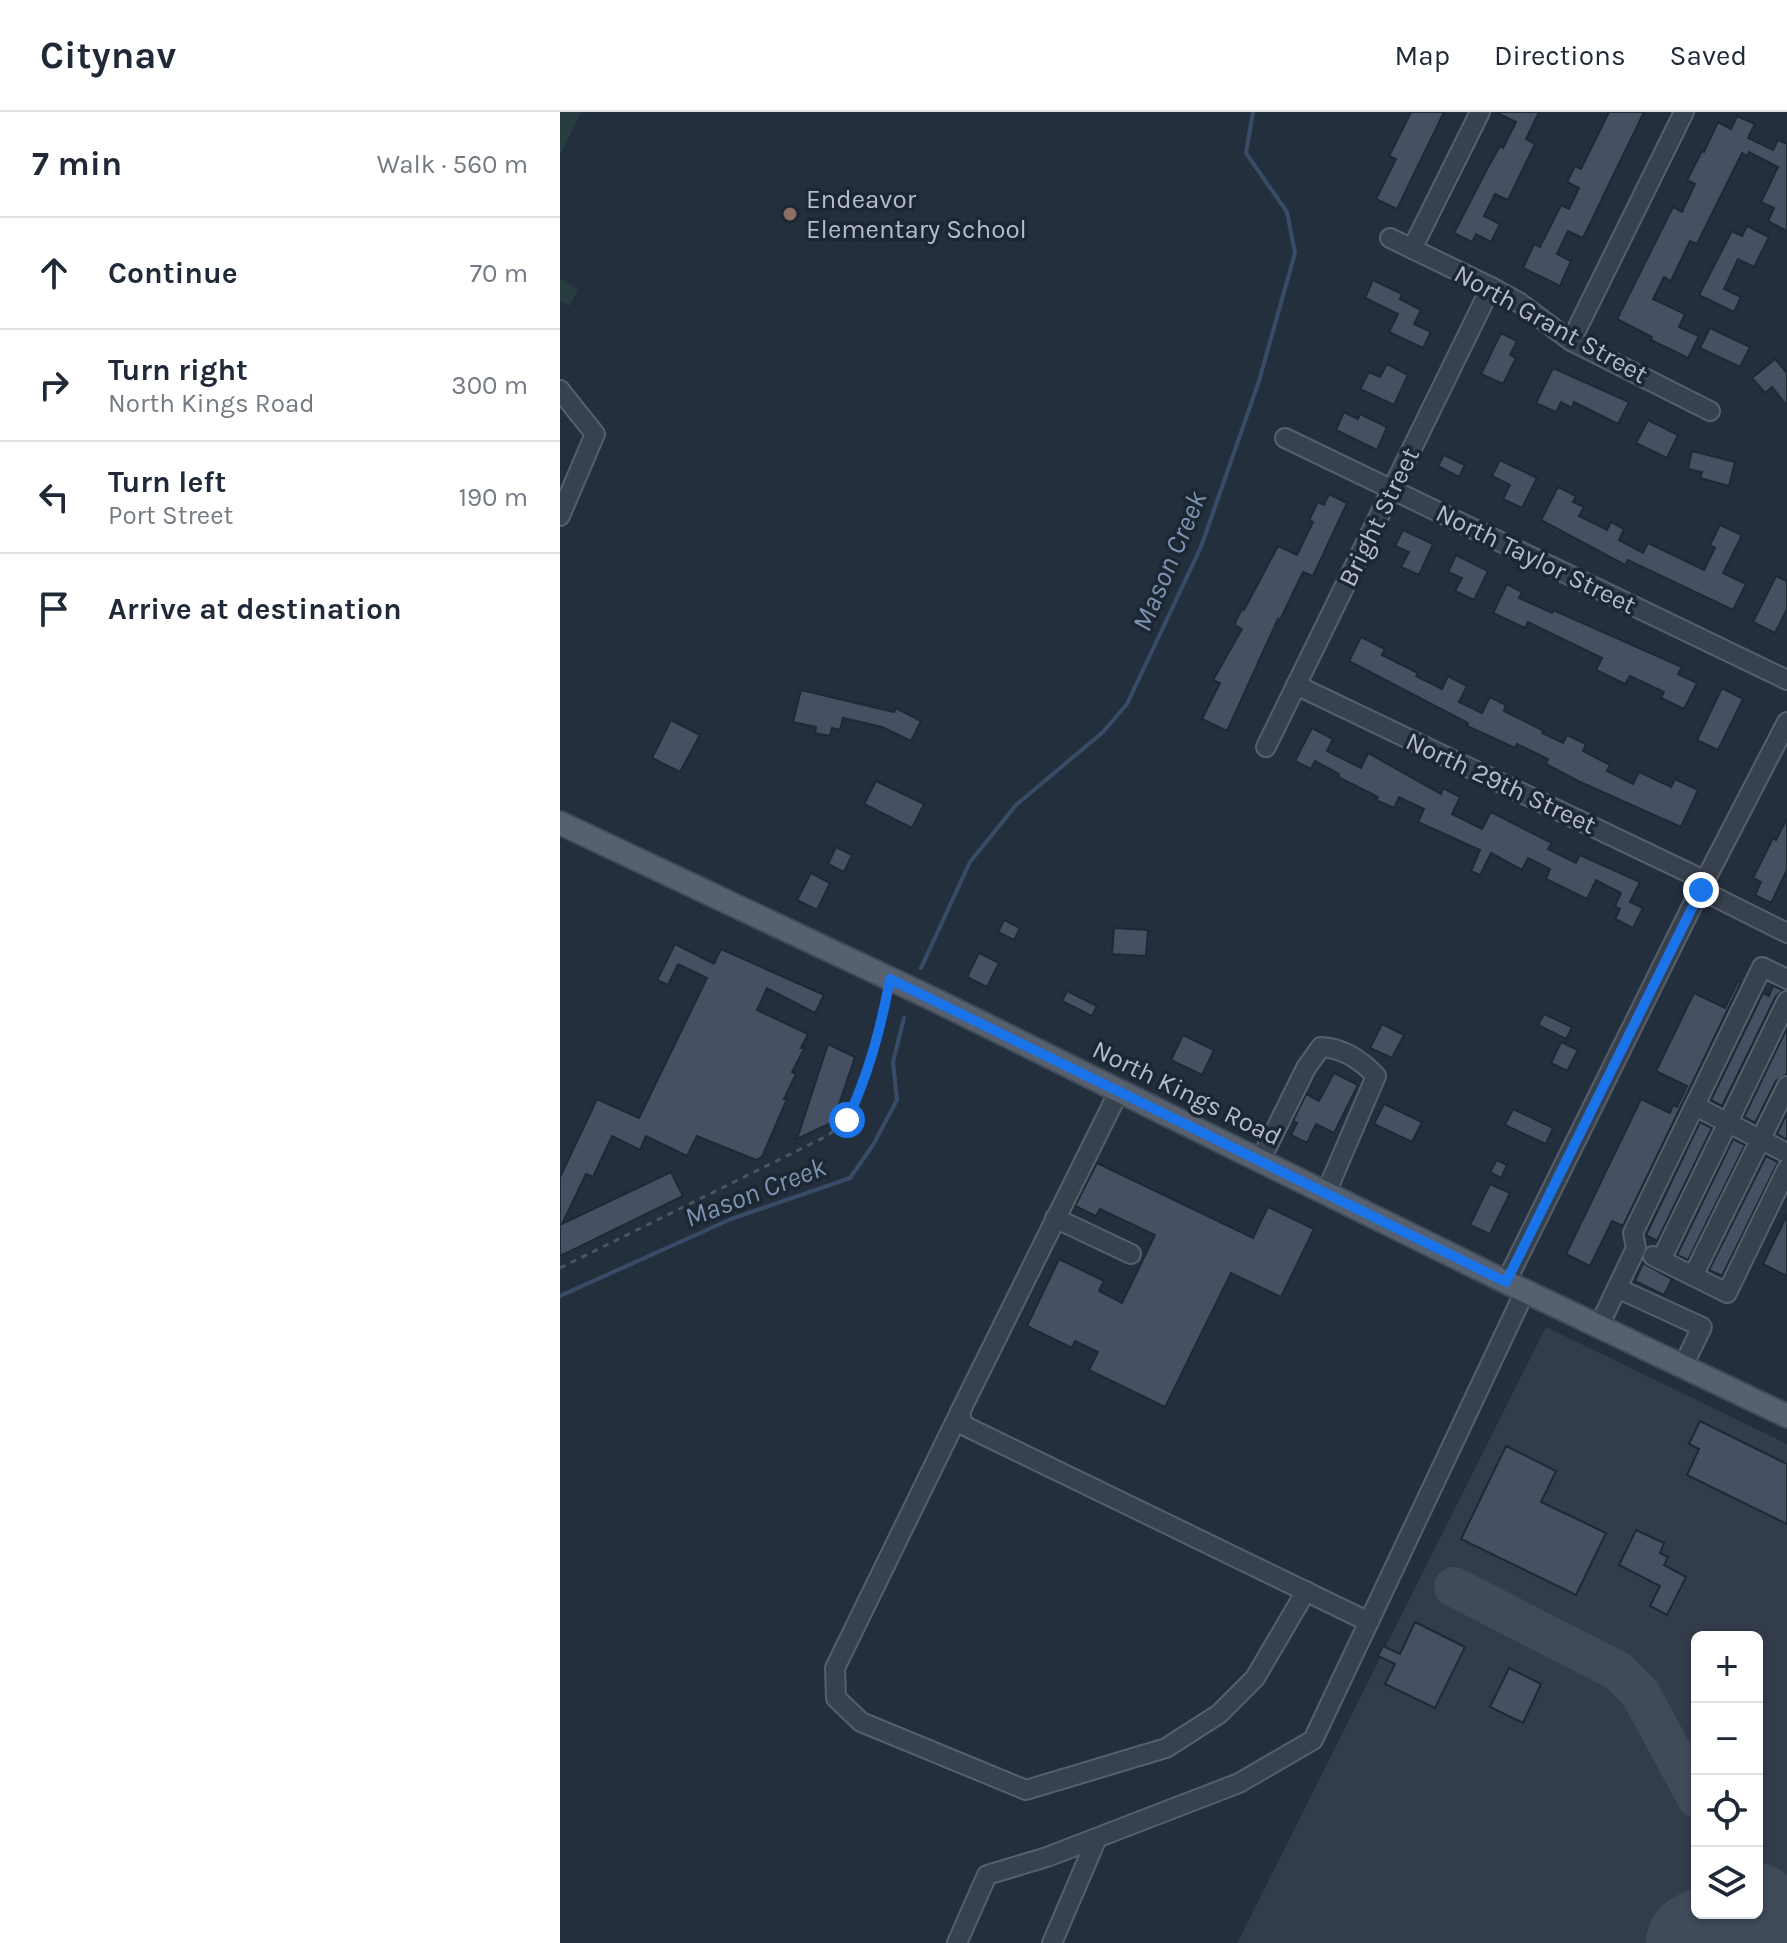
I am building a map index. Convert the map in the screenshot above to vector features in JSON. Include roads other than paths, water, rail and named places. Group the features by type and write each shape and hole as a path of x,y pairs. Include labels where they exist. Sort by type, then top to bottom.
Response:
{"main road":[{"name":"North Kings Road","path":"560,823 890,979 1787,1416"}],"street":[{"path":"1412,249 1480,112"},
{"path":"1571,341 1684,112"},
{"name":"North Grant Street","path":"1390,238 1491,287 1520,303 1571,341 1710,411"},
{"name":"Bright Street","path":"1266,747 1491,287"},
{"path":"560,390 595,434 560,516"},
{"name":"North Taylor Street","path":"1285,438 1787,680"},
{"name":"North 29th Street","path":"1296,685 1703,886 1787,933"},
{"path":"957,1943 987,1875 1097,1838 1239,1783 1313,1740 1369,1622 1515,1286 1703,886 1787,722"},
{"path":"1599,1326 1636,1248 1633,1233 1762,967 1787,979"},
{"path":"1661,1260 1787,1001"},
{"path":"1261,1159 1306,1068 1321,1047 1337,1048 1365,1065 1376,1076 1326,1193"},
{"path":"1693,1276 1787,1086"},
{"path":"1119,1091 835,1668 836,1698 861,1722 1026,1790 1166,1748 1219,1714 1255,1678 1306,1591"},
{"path":"1695,1106 1787,1153"},
{"path":"1636,1248 1727,1293 1787,1169"},
{"path":"1055,1218 1131,1254"},
{"path":"1617,1288 1702,1327 1683,1366"},
{"path":"960,1412 963,1425 1369,1622"},
{"path":"1052,1943 1097,1838"}],"waterway":[{"name":"Mason Creek","path":"921,968 970,862 1016,805 1103,732 1127,704 1201,547 1259,381 1295,253 1287,212 1246,153 1253,112"},
{"name":"Mason Creek","path":"560,1296 731,1219 850,1178 873,1145 897,1100 893,1062 904,1018"}],"place":[{"name":"Endeavor Elementary School","path":"790,214"}]}
